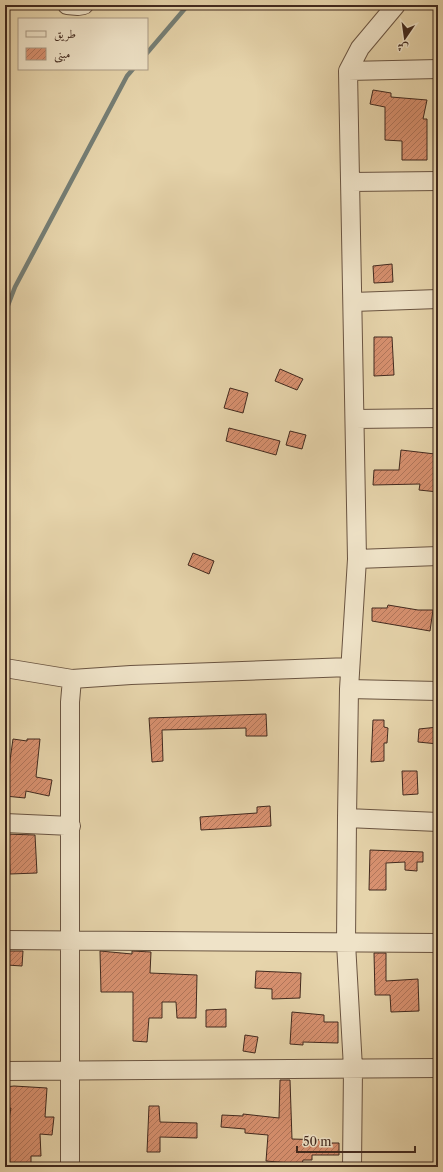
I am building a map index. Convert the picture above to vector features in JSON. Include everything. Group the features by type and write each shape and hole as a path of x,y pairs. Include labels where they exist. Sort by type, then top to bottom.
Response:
{"street":[{"path":"67,5 84,5"},
{"path":"352,1167 353,1068 346,943 347,818 349,689 357,559 348,71 360,48 396,5"},
{"path":"348,71 438,69"},
{"path":"350,182 438,181"},
{"path":"353,302 438,299"},
{"path":"355,419 438,418"},
{"path":"357,559 438,556"},
{"path":"5,668 72,679 132,675 350,667"},
{"path":"70,1167 70,702 72,679"},
{"path":"349,689 438,691"},
{"path":"347,818 438,822"},
{"path":"5,823 71,826"},
{"path":"5,940 438,943"},
{"path":"5,1071 438,1068"}],"building":[{"path":"373,90 391,93 391,97 427,100 423,119 427,119 427,160 402,160 402,141 385,140 385,107 370,104"},
{"path":"392,264 393,282 374,283 373,266"},
{"path":"374,337 392,337 394,375 374,376"},
{"path":"280,369 303,379 297,390 275,381"},
{"path":"230,388 248,393 243,413 224,408"},
{"path":"229,428 280,441 276,455 226,441"},
{"path":"290,431 306,435 302,449 286,445"},
{"path":"401,450 435,454 434,474 438,475 438,492 419,490 420,484 373,485 374,470 399,470"},
{"path":"193,553 214,561 209,574 188,565"},
{"path":"388,605 418,610 433,610 430,631 372,621 372,608 387,608"},
{"path":"266,714 267,736 246,736 246,728 162,730 163,761 152,762 149,718"},
{"path":"373,720 384,720 384,727 388,728 387,743 384,743 384,761 371,762"},
{"path":"438,727 438,744 418,742 419,729"},
{"path":"13,739 27,741 27,739 40,739 36,777 52,780 49,796 26,791 25,798 5,796"},
{"path":"402,771 417,771 418,794 403,795"},
{"path":"270,806 271,826 201,830 200,817 257,813 257,807"},
{"path":"5,834 35,835 37,873 10,874 9,851 5,851"},
{"path":"370,850 423,852 423,862 417,862 417,871 405,870 405,862 386,863 386,890 369,890"},
{"path":"8,951 23,951 22,966 7,965"},
{"path":"100,951 132,954 132,951 151,952 150,973 197,975 196,1018 177,1018 176,1002 162,1002 162,1018 149,1018 147,1042 133,1041 133,992 101,992"},
{"path":"374,953 386,953 386,981 418,979 419,1011 391,1012 390,995 375,995"},
{"path":"256,971 301,973 300,998 272,999 272,989 255,988"},
{"path":"226,1009 226,1027 206,1027 206,1010"},
{"path":"292,1012 324,1015 324,1022 338,1022 338,1043 303,1042 303,1045 290,1044"},
{"path":"245,1035 258,1037 255,1053 243,1051"},
{"path":"280,1080 290,1080 292,1139 325,1140 325,1143 339,1143 339,1155 312,1155 312,1160 303,1160 302,1164 266,1161 268,1135 245,1133 245,1129 221,1127 222,1115 243,1116 243,1114 279,1118"},
{"path":"14,1086 47,1088 45,1117 54,1117 52,1135 40,1134 41,1156 31,1156 31,1167 10,1167 8,1124 11,1108 5,1109 5,1087"},
{"path":"149,1106 159,1106 160,1122 197,1123 197,1138 160,1137 160,1152 147,1152"}],"waterway":[{"path":"148,52 188,5"},
{"path":"5,313 15,287 127,76 132,70"}]}
